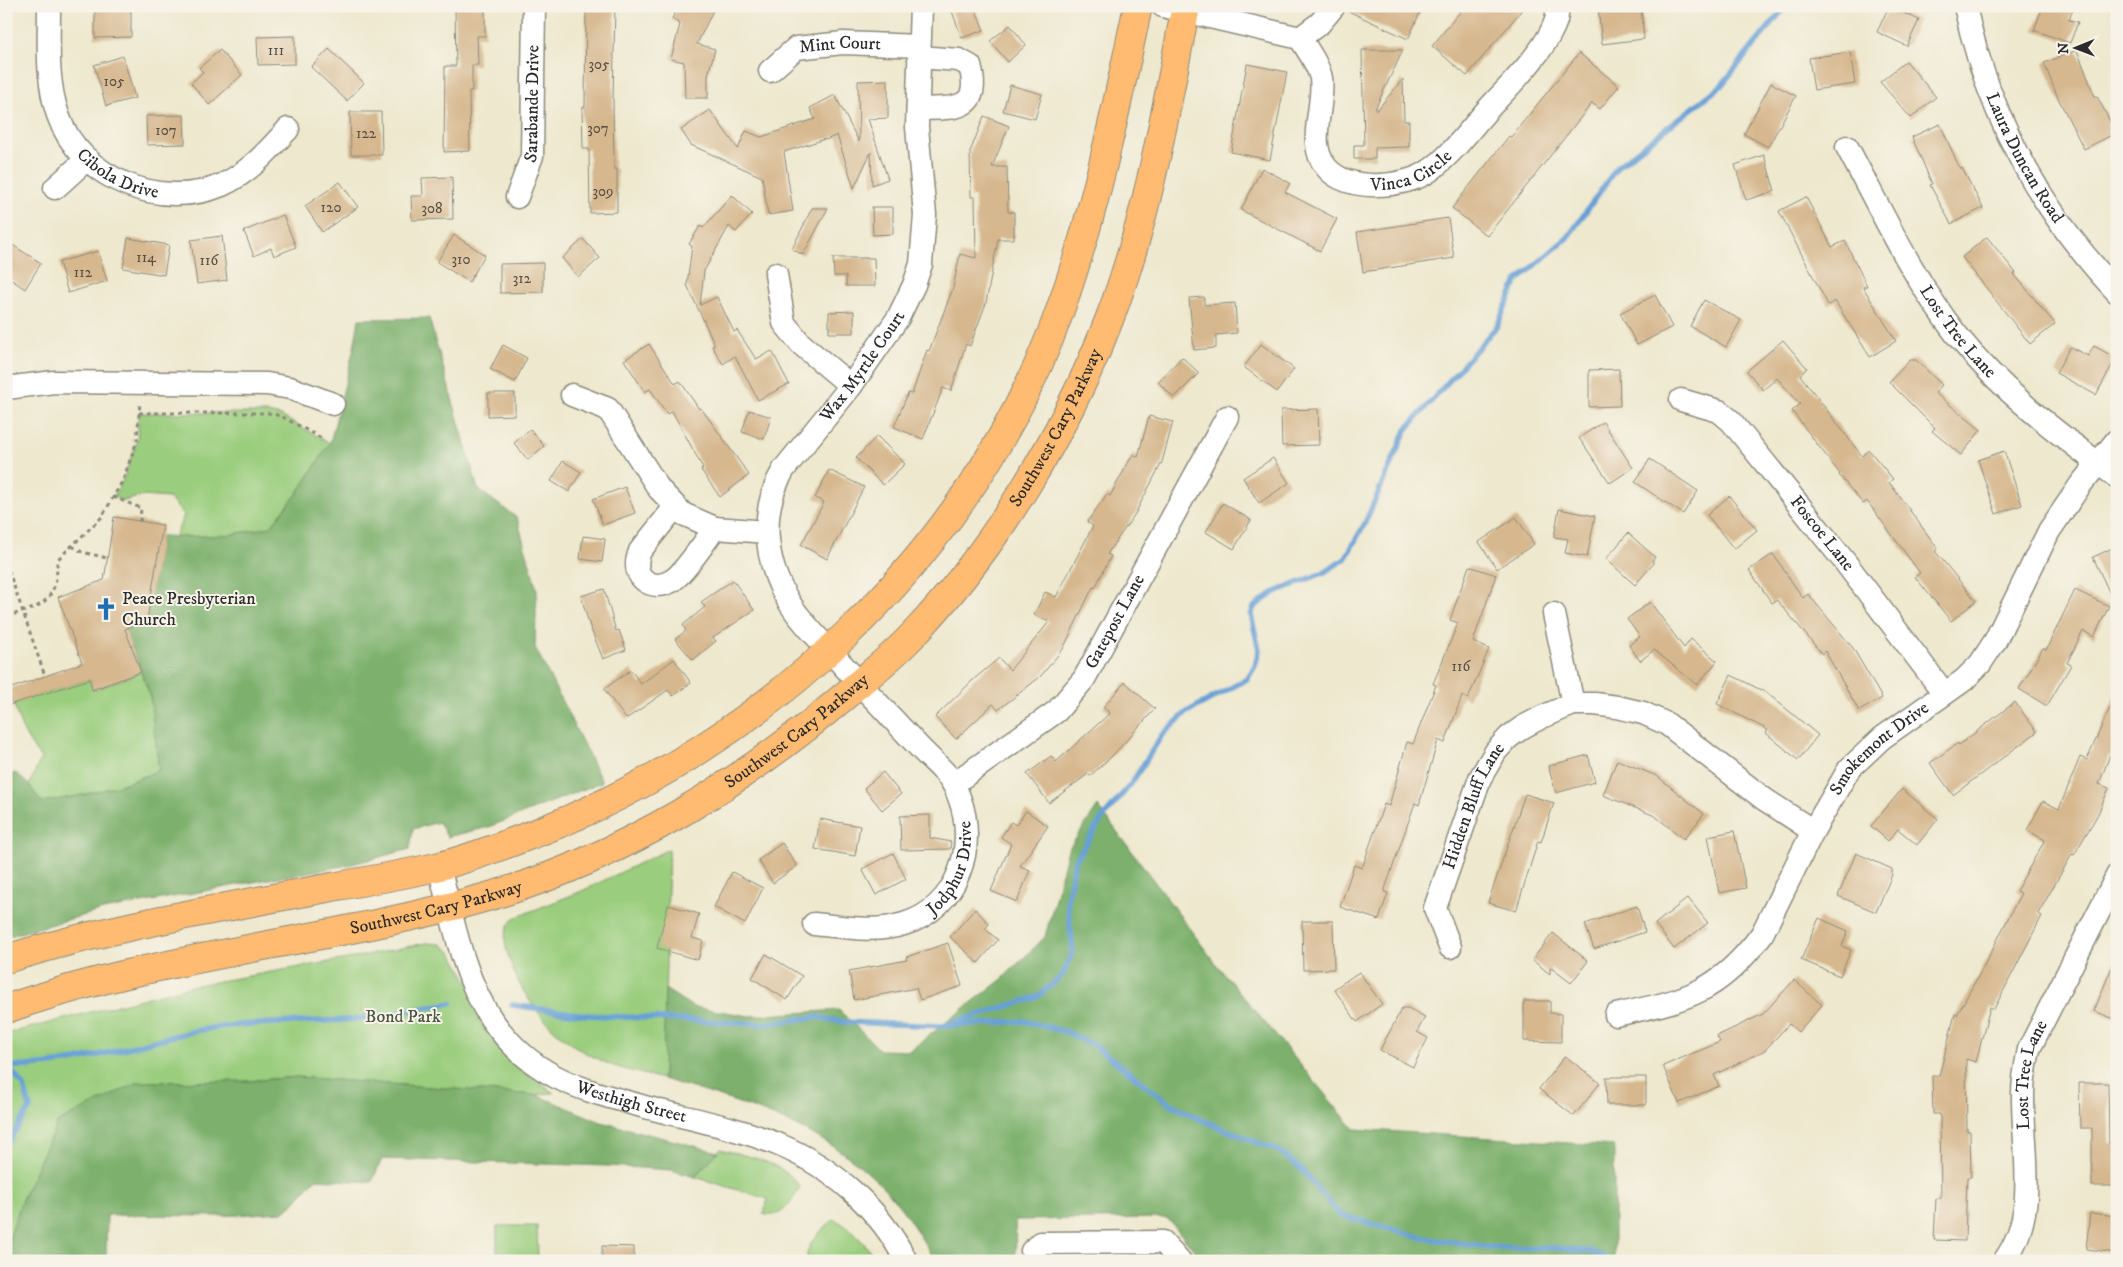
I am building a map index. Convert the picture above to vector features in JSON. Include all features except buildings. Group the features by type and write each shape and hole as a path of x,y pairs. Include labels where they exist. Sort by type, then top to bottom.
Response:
{"main road":[{"path":"6,959 58,943 129,926 439,867 502,846 580,816 629,792 710,743 792,683 830,651 868,613 932,541 987,462 1032,376 1049,338 1078,260 1102,174 1138,6"},
{"name":"Southwest Cary Parkway","path":"6,1009 134,973 450,907 538,881 585,862 661,824 764,759 813,723 910,639 955,587 1024,490 1073,401 1109,320 1124,276 1151,175 1178,8"}],"street":[{"name":"Cibola Drive","path":"49,6 49,70 59,117 72,141 87,159 104,174 133,187 156,193 178,194 199,191 222,185 242,173 260,160 288,129"},
{"name":"Sarabande Drive","path":"517,197 532,156 534,6"},
{"name":"Wax Myrtle Court","path":"859,683 795,611 781,589 771,561 767,532 768,514 777,480 851,386 898,318 914,285 921,264 925,215 917,127 921,6"},
{"path":"1178,8 1300,38 1320,23 1334,6"},
{"name":"Vinca Circle","path":"1300,38 1314,60 1320,78 1322,105 1317,134 1318,150 1326,167 1339,178 1354,183 1389,185 1409,181 1428,172 1450,153 1532,59 1553,29 1557,6"},
{"name":"Laura Duncan Road","path":"1965,6 1973,41 2004,129 2028,174 2071,239 2117,292"},
{"name":"Mint Court","path":"770,71 796,48 843,43 919,51 959,60 970,66 974,81 972,92 966,103 958,108 918,109"},
{"name":"Lost Tree Lane","path":"1847,147 1916,273 1955,333 2006,389 2038,417 2117,477"},
{"path":"55,188 87,159"},
{"path":"776,274 784,323 800,344 851,386"},
{"path":"6,388 54,382 267,384 290,388 333,404"},
{"path":"572,395 608,409 659,488 683,514 715,528 767,532"},
{"name":"Foscoe Lane","path":"1681,400 1719,411 1731,421 1839,554 1944,693"},
{"name":"Gatepost Lane","path":"954,784 1057,711 1084,679 1227,417"},
{"name":"Smokemont Drive","path":"1616,1015 1670,1004 1692,996 1714,984 1737,964 1762,934 1813,831 1849,770 1867,750 1964,680 1980,664 1995,641 2049,531 2081,484 2117,440"},
{"path":"675,507 640,551 637,559 637,568 643,580 652,585 662,585 674,580 715,528"},
{"path":"1554,614 1573,704"},
{"name":"Jodphur Drive","path":"814,924 883,928 905,924 919,918 936,906 956,880 967,846 964,809 954,784 859,683"},
{"name":"Hidden Bluff Lane","path":"1450,947 1435,908 1480,778 1496,751 1509,737 1529,723 1573,704 1617,707 1643,713 1667,724 1764,799 1813,831"},
{"name":"Westhigh Street","path":"439,867 469,974 484,1008 514,1047 528,1059 545,1072 587,1091 725,1128 776,1144 810,1160 835,1177 867,1206 889,1233 906,1261"},
{"name":"Lost Tree Lane","path":"2004,1261 2016,1241 2024,1219 2026,1180 2022,1093 2030,1049 2111,903 2117,876"},
{"path":"1032,1251 1040,1243 1163,1242 1180,1261"}],"path":[{"path":"6,616 46,602 54,591 57,577 57,560 102,517 122,480 137,441 140,398"},
{"path":"139,412 268,413 281,416 320,438"},
{"path":"113,497 141,508 140,521"},
{"path":"72,546 82,552 107,558"},
{"path":"6,562 45,676"}],"green space":[{"path":"429,318 478,489 517,518 537,590 535,647 602,782 489,827 447,837 439,822 413,829 410,849 349,865 103,910 6,937 6,776 16,773 29,785 41,802 101,791 159,770 150,695 125,629 147,620 161,536 229,535 270,527 297,494 330,443 354,348 359,319"},
{"path":"139,413 268,413 281,416 330,443 297,494 270,527 229,535 175,537 184,515 169,498 142,496 123,501 113,497 123,480 137,441"},
{"path":"141,672 150,695 159,770 101,791 41,802 29,785 41,758 24,732 14,703 90,679 93,690"},
{"path":"1098,806 1216,964 1354,1129 1614,1146 1614,1261 1204,1261 1167,1218 1015,1220 1016,1261 935,1261 909,1219 886,1190 854,1161 830,1144 776,1117 748,1106 663,1079 665,989 693,1007 750,1016 839,1010 880,1050 909,1051 1001,980 1045,937 1068,850"},
{"path":"669,849 663,1079 626,1070 604,1062 573,1045 560,1034 547,1022 526,995 511,964 505,934 514,918 582,891"},
{"name":"Bond Park","path":"426,943 441,944 452,953 510,1058 531,1077 554,1093 530,1095 297,1077 247,1081 58,1122 23,1197 6,1249 6,1034 191,986 358,957"},
{"path":"297,1077 537,1095 601,1122 718,1152 695,1177 671,1170 609,1166 382,1159 372,1182 315,1179 295,1202 283,1212 218,1216 107,1215 106,1261 6,1261 6,1249 23,1197 58,1122 138,1082 247,1081"},
{"path":"720,1149 764,1161 793,1178 800,1187 790,1204 776,1214 763,1214 768,1199 695,1177"},
{"path":"834,1219 858,1237 877,1261 828,1261 826,1258 818,1261 807,1261 807,1254 812,1243"},
{"path":"497,1226 537,1226 538,1258 497,1258"}],"waterway":[{"path":"943,1026 1037,997 1062,976 1073,951 1067,900 1075,861 1101,820 1131,784 1162,735 1187,712 1247,679 1255,666 1259,650 1251,615 1254,607 1273,593 1323,573 1345,559 1364,525 1406,430 1497,326 1517,281 1568,237 1618,166 1721,86 1786,6"},
{"path":"7,1066 59,1063 212,1028 248,1024 369,1018 451,1003"},
{"path":"512,1005 586,1015 763,1024 816,1017 844,1022 943,1026 1024,1021 1066,1032 1095,1046 1169,1103 1201,1120 1279,1151 1303,1171 1338,1213 1346,1217 1424,1238 1490,1247 1558,1248 1593,1252 1612,1261"},
{"path":"6,1145 30,1108 24,1086 7,1066"}],"place":[{"name":"Peace Presbyterian Church","path":"106,609"}]}
